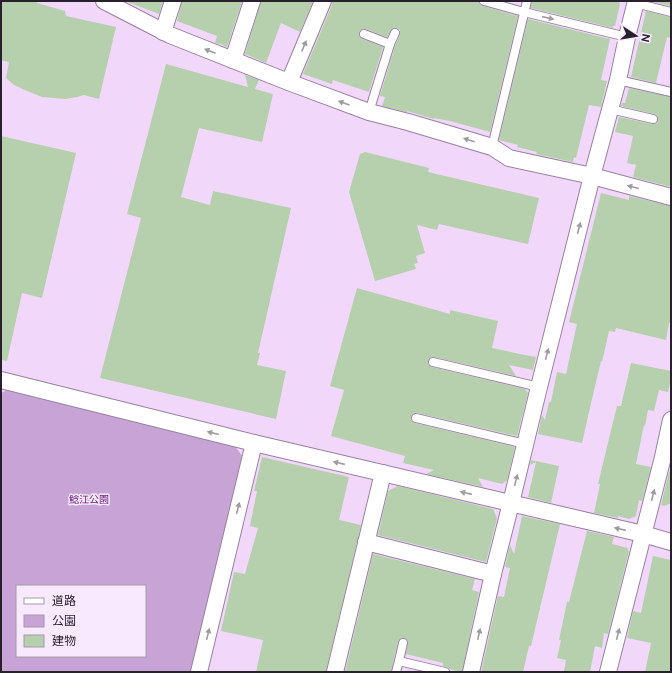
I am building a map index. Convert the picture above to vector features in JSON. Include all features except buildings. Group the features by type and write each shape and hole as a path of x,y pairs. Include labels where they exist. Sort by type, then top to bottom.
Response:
{"street":[{"path":"104,1 162,32 369,112 492,147 509,158 592,176 671,198"},
{"path":"162,32 173,1"},
{"path":"232,60 252,1"},
{"path":"289,82 323,1"},
{"path":"471,672 493,574 539,387 592,176 618,80 635,2"},
{"path":"1,380 254,443 643,534 671,542"},
{"path":"608,672 643,534 667,458 671,420"},
{"path":"199,672 254,443"},
{"path":"335,672 383,473"},
{"path":"366,542 493,574"}],"lane":[{"path":"484,1 627,37"},
{"path":"492,147 527,1"},
{"path":"635,2 671,12"},
{"path":"369,112 394,33"},
{"path":"364,34 390,44"},
{"path":"618,80 671,92"},
{"path":"610,109 653,119"},
{"path":"433,362 539,387"},
{"path":"416,418 525,444"},
{"path":"396,672 403,643"},
{"path":"399,661 445,672"}],"green space":[{"name":"鯰江公園","path":"9,389 234,445 243,457 191,672 1,672 1,393"}]}
